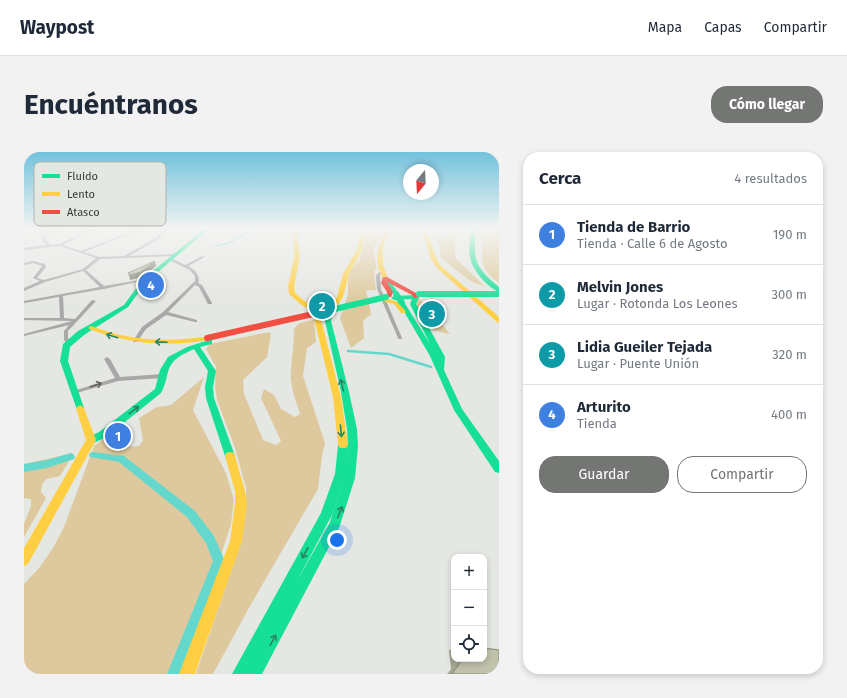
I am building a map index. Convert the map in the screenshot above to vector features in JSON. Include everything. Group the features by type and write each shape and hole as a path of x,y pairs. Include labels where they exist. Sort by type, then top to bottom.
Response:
{"main road":[{"path":"91,440 64,361 64,352 69,342 126,306 145,280 176,253"},
{"path":"297,253 292,294 313,309 325,312 333,308"},
{"path":"254,674 335,524 343,506 352,462 350,417 328,321 333,308 340,297 346,274 357,253"},
{"path":"376,253 384,275 389,297 397,304 425,348 431,351"},
{"path":"431,253 438,266 499,320"},
{"path":"472,253 477,268 499,290"},
{"path":"384,275 418,296"},
{"path":"292,291 304,298 331,303 333,308"},
{"path":"240,674 326,515 337,488 341,467 342,440 340,421 320,326 310,304 340,294"},
{"path":"24,560 91,440 102,435 158,391 163,385 163,376 167,364 193,345 208,340 389,297 499,295"},
{"path":"418,296 413,304 441,357 440,370"},
{"path":"389,297 402,302 431,351 458,410 499,469"},
{"path":"91,328 116,338 135,341 193,345"},
{"path":"187,674 236,541 241,504 240,491 232,462 210,398 209,387 212,372 193,345"}],"street":[{"path":"85,253 99,258 124,256 172,257 197,276 195,283 165,313 144,328 135,341"},
{"path":"124,256 129,253"},
{"path":"185,266 203,256"},
{"path":"24,289 84,270 99,258"},
{"path":"24,264 33,262 44,265 35,278 24,289"},
{"path":"84,270 104,288"},
{"path":"384,275 378,275 379,289 400,338"},
{"path":"35,278 44,282"},
{"path":"24,302 145,280"},
{"path":"195,283 201,286 210,303"},
{"path":"61,296 62,319"},
{"path":"69,342 66,340 66,331 94,301"},
{"path":"165,313 195,321"},
{"path":"24,319 62,319 73,322"},
{"path":"24,335 73,322"},
{"path":"107,359 118,379"},
{"path":"75,392 118,379 163,376"}],"shaded area":[{"path":"362,253 374,253 377,270 374,271 376,290 366,290 371,314 363,321 364,338 351,348 340,318 348,295 348,279 351,270 360,260"},
{"path":"440,253 455,253 455,257 485,287 469,280 440,257"},
{"path":"482,253 499,253 499,283 485,268"},
{"path":"419,298 424,304 430,306 433,310 441,314 440,322 450,334 432,329 435,327 422,308 417,307 415,301"},
{"path":"314,320 316,342 307,348 303,376 325,443 318,489 250,606 213,674 196,674 240,545 246,512 246,488 235,448 217,400 215,387 216,367 206,349 210,344 269,332 271,334 267,357 243,380 244,394 263,440 276,445 281,441 261,398 264,389 274,395 281,409 295,417 300,414 291,380 294,329 299,323"},
{"path":"204,377 193,410 226,473 234,500 231,524 219,561 174,674 24,674 24,584 39,568 53,548 64,527 94,446 108,435 124,447 139,446 143,440 139,418 157,407 171,405"},
{"path":"74,453 60,476 46,479 42,484 41,492 46,498 24,537 24,524 31,506 31,499 24,498 24,464"}],"building":[{"path":"155,261 141,272 129,275 128,273"},
{"path":"487,648 499,650 499,674 452,674 460,663 487,662"}],"waterway":[{"path":"348,351 389,354 431,367"},
{"path":"93,455 121,459 191,514 210,540 219,561 174,674"},
{"path":"24,468 47,464 71,457"}],"traffic: fast":[{"path":"80,408 64,361 66,346 81,333 126,306 145,280 177,253"},
{"path":"472,253 477,269 499,290"},
{"path":"385,278 396,294"},
{"path":"396,294 402,303"},
{"path":"419,294 499,294"},
{"path":"322,312 386,297"},
{"path":"394,298 416,297"},
{"path":"416,297 413,304 441,357 440,370"},
{"path":"311,308 310,304 317,301 326,301 334,306"},
{"path":"402,303 434,356 458,410 499,469"},
{"path":"254,674 335,524 350,478 353,446 352,429 328,321 332,309"},
{"path":"91,440 102,435 158,391 162,383 164,370 171,359 183,351 209,342"},
{"path":"196,347 212,371 209,387 210,398 230,456"},
{"path":"240,674 326,515 340,474 343,445"}],"traffic: slow":[{"path":"297,253 291,286 292,294 310,308 321,311 332,309 340,297 346,274 358,253"},
{"path":"379,253 380,266 385,278"},
{"path":"432,253 438,266 499,321"},
{"path":"385,300 396,303 403,312"},
{"path":"315,311 337,397 343,445"},
{"path":"91,328 119,337 146,341 174,342 203,339"},
{"path":"24,560 91,440 80,408"},
{"path":"187,674 236,541 241,504 240,491 230,456"}],"traffic: jam":[{"path":"385,278 414,294 416,297"},
{"path":"385,278 384,283 390,292 389,296"},
{"path":"207,338 322,312"}],"place":[{"name":"Arturito","path":"151,285"},
{"name":"Melvin Jones","path":"322,306"},
{"name":"Lidia Gueiler Tejada","path":"432,314"},
{"name":"Tienda de Barrio","path":"118,436"}]}
